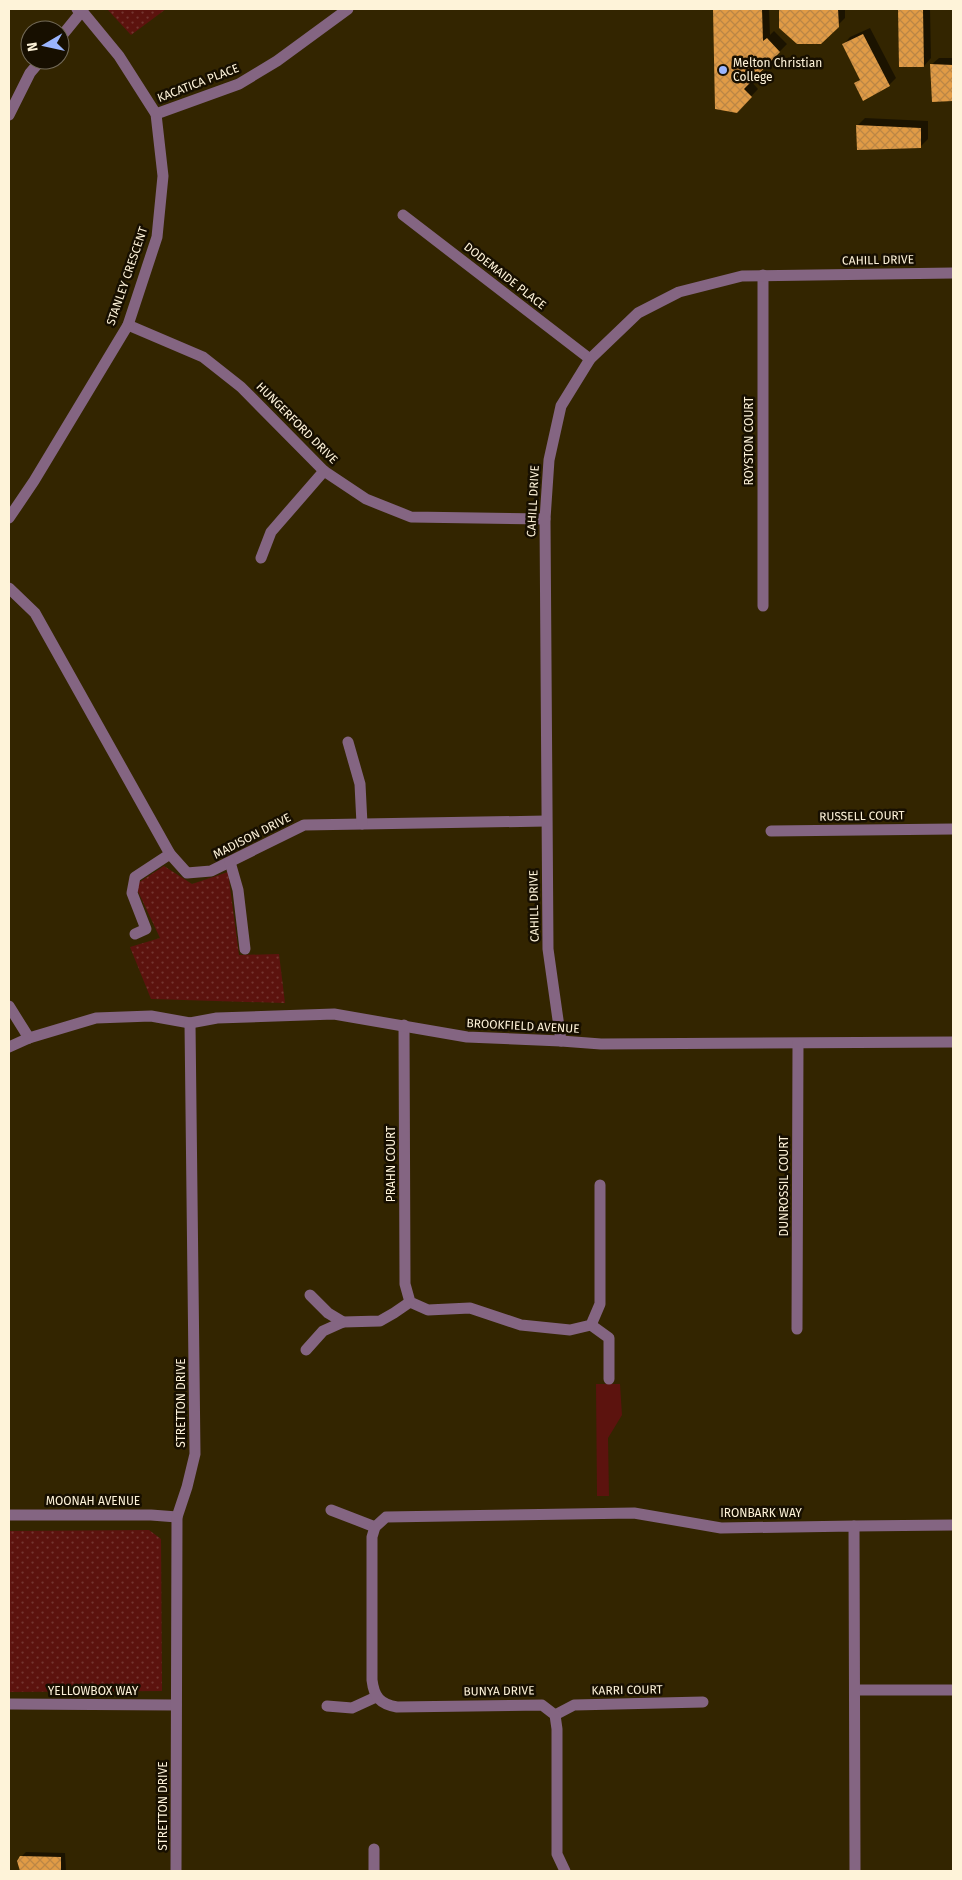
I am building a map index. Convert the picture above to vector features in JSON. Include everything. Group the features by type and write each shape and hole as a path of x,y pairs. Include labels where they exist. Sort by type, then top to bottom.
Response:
{"street":[{"name":"KACATICA PLACE","path":"156,114 239,84 277,61 348,9"},
{"name":"STANLEY CRESCENT","path":"9,518 34,482 128,325 157,237 163,176 156,114 119,56 80,10"},
{"path":"70,24 80,10"},
{"path":"9,115 33,70"},
{"name":"DODEMAIDE PLACE","path":"403,215 590,359"},
{"name":"CAHILL DRIVE","path":"561,1041 548,949 545,519 549,460 561,406 590,359 638,313 679,292 742,276 953,273"},
{"name":"ROYSTON COURT","path":"763,275 763,606"},
{"name":"HUNGERFORD DRIVE","path":"128,325 203,357 241,387 324,471 366,499 411,517 545,519"},
{"path":"261,558 271,532 324,471"},
{"name":"MADISON DRIVE","path":"9,588 35,613 50,637 170,854 187,873 211,871 304,824 546,821"},
{"path":"348,742 360,784 362,824"},
{"name":"RUSSELL COURT","path":"770,831 953,829"},
{"path":"135,934 146,929 132,893 135,877 170,854"},
{"path":"230,862 238,890 245,949"},
{"path":"9,1006 29,1038"},
{"name":"BROOKFIELD AVENUE","path":"9,1047 29,1038 96,1018 151,1016 190,1023 217,1018 334,1014 404,1025 467,1038 601,1044 953,1042"},
{"name":"STRETTON DRIVE","path":"176,1871 177,1517 195,1454 190,1023"},
{"name":"PRAHN COURT","path":"404,1025 405,1284 410,1302"},
{"name":"DUNROSSIL COURT","path":"797,1329 798,1044"},
{"path":"591,1325 600,1304 600,1185"},
{"path":"310,1295 328,1313 343,1322"},
{"path":"306,1350 323,1331 343,1322 380,1321 410,1302 428,1310 470,1308 521,1325 570,1330 591,1325 609,1338 609,1379"},
{"path":"327,1706 352,1708 376,1697 372,1680 372,1538 375,1526 331,1510"},
{"name":"IRONBARK WAY","path":"375,1526 386,1517 397,1516 634,1513 721,1528 953,1525"},
{"name":"MOONAH AVENUE","path":"9,1515 151,1515 177,1517"},
{"path":"854,1526 855,1871"},
{"path":"855,1690 953,1690"},
{"name":"BUNYA DRIVE","path":"376,1697 386,1705 397,1707 542,1704 555,1715"},
{"name":"KARRI COURT","path":"555,1715 574,1705 704,1702"},
{"name":"YELLOWBOX WAY","path":"9,1704 176,1704"},
{"path":"555,1715 557,1729 558,1854 565,1871"},
{"path":"374,1849 374,1871"}],"shaded area":[{"path":"107,9 166,9 131,35"},
{"path":"164,866 192,884 228,872 239,955 279,954 285,1003 151,999 130,947 160,938 135,885"},
{"path":"596,1384 620,1384 622,1415 608,1438 609,1496 597,1496"},
{"path":"149,1530 161,1539 162,1691 9,1692 9,1531"}],"building":[{"path":"713,9 762,9 763,41 767,38 780,52 744,89 752,97 737,113 715,109"},
{"path":"779,9 838,9 839,27 821,44 797,44 779,28"},
{"path":"898,9 923,9 924,67 899,67"},
{"path":"863,34 890,86 863,101 854,83 860,80 842,44"},
{"path":"930,64 953,65 953,101 932,102"},
{"path":"856,125 921,128 921,148 857,150"},
{"path":"20,1856 61,1857 61,1871 20,1871 17,1861"}],"place":[{"name":"Melton Christian College","path":"723,70"}]}
